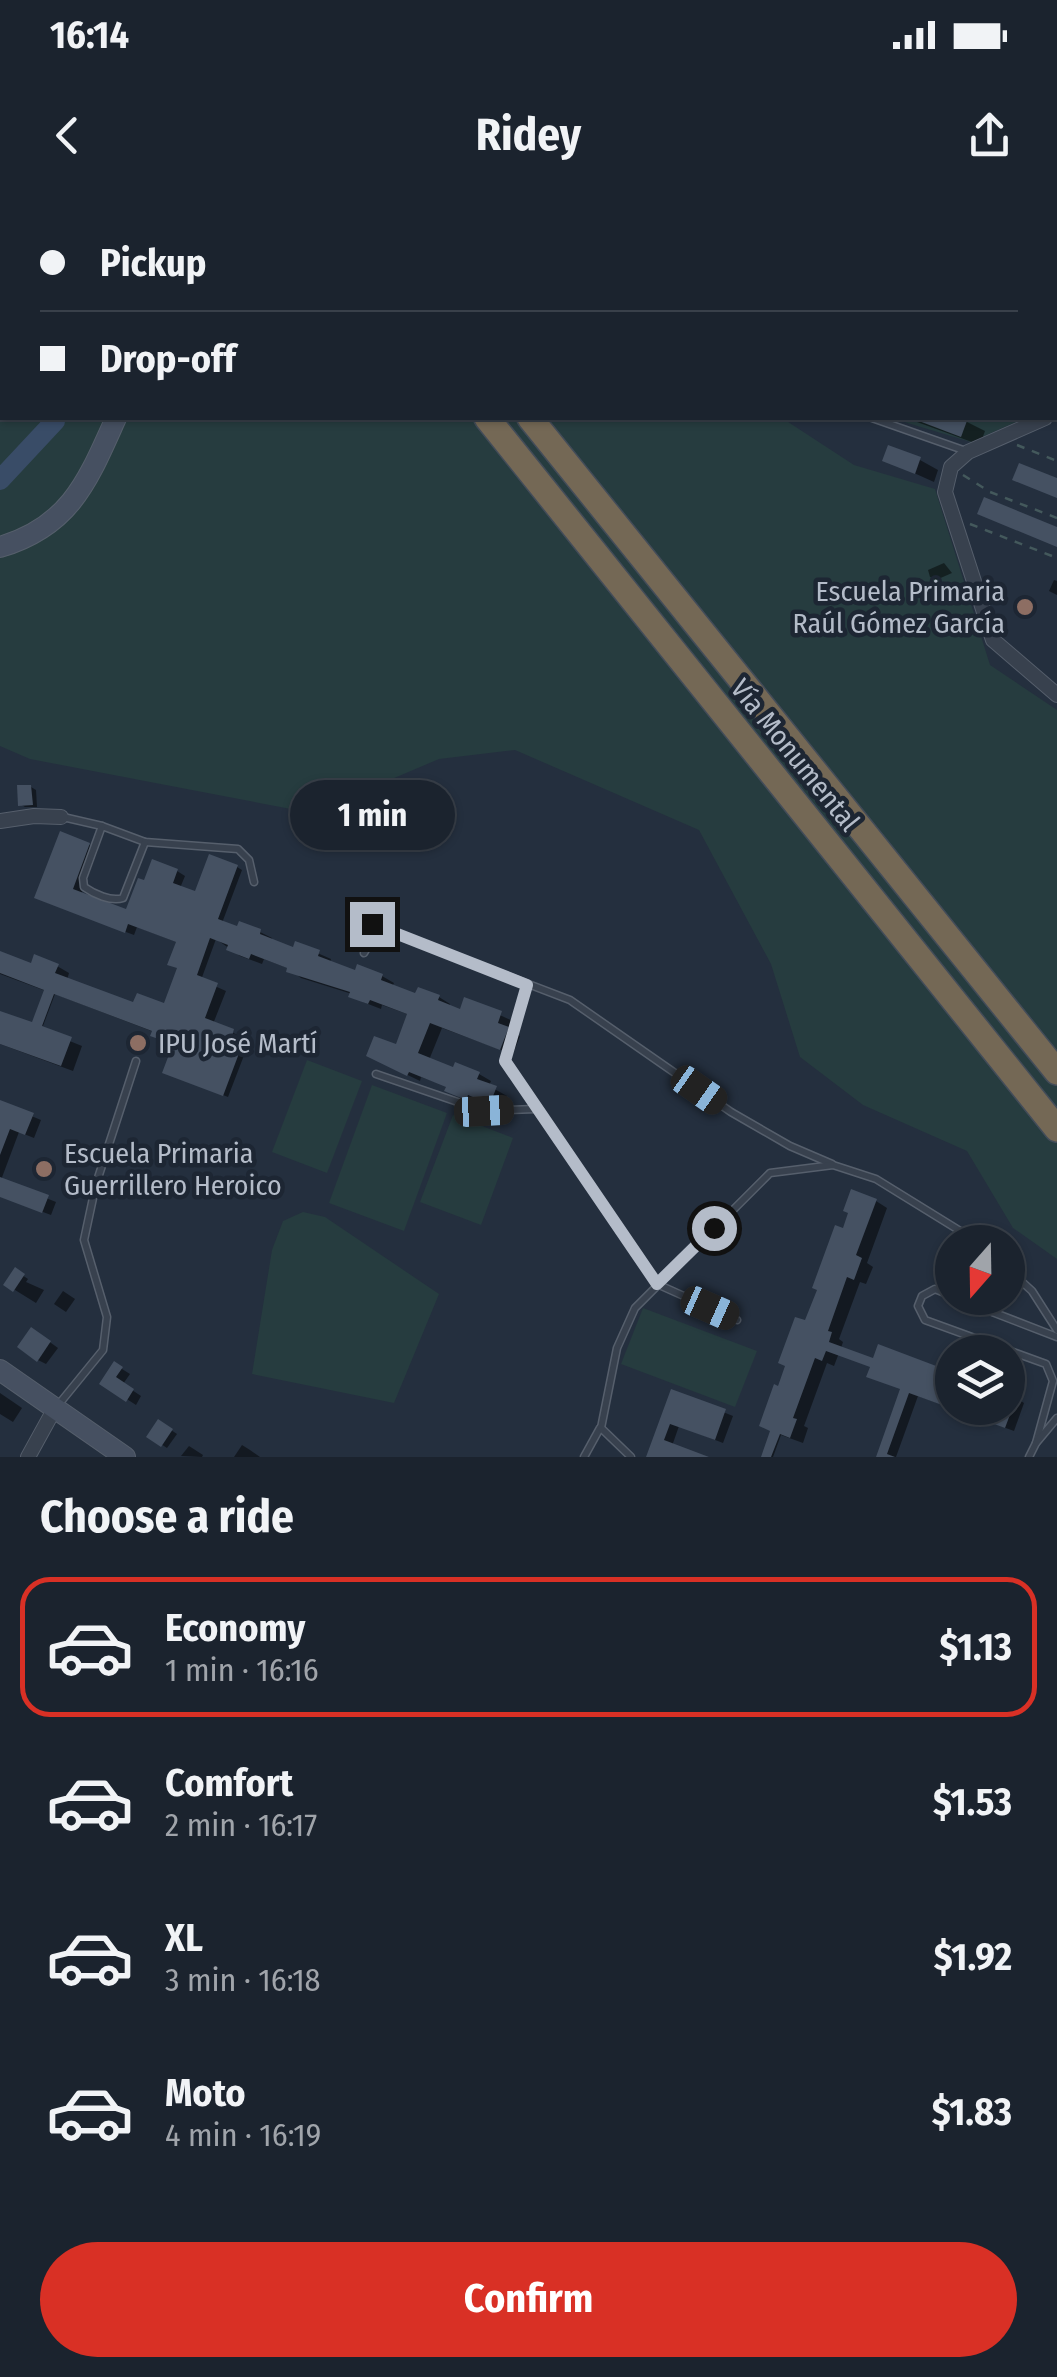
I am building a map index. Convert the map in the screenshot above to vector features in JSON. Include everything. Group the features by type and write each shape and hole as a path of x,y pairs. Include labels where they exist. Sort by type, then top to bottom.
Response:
{"highway":[{"name":"Vía Monumental","path":"486,420 1057,1129"},
{"name":"Vía Monumental","path":"532,420 1057,1072"},
{"path":"539,420 562,458"}],"main road":[{"path":"0,547 39,532 63,513 88,478 115,420"},
{"path":"0,1370 126,1457"}],"street":[{"path":"1041,420 968,452 951,467 945,492 993,640 1057,695"},
{"path":"0,821 61,816"},
{"path":"28,1457 55,1408"}],"lane":[{"path":"878,420 968,452"},
{"path":"61,816 145,842 238,849 249,860 254,882"},
{"path":"102,826 83,878 84,887 114,900 123,898 145,842"},
{"path":"364,953 371,941 372,924 570,1000 732,1112 790,1146 876,1178 951,1225"},
{"path":"527,985 505,1061 657,1284 736,1320"},
{"path":"55,1408 103,1350 107,1316 84,1240 96,1184 136,1061"},
{"path":"376,1074 484,1111 538,1109"},
{"path":"584,1457 600,1428 618,1348 634,1308 770,1173 834,1164"},
{"path":"1025,1285 1057,1333"},
{"path":"935,1290 928,1292 918,1306 925,1320 1046,1364 1051,1371 1053,1380 1029,1457"},
{"path":"1006,1315 1057,1333"},
{"path":"1036,1443 1057,1418"},
{"path":"600,1428 632,1457"}],"path":[{"path":"1000,439 1057,462"},
{"path":"951,467 990,492 1057,518"},
{"path":"953,518 1057,558"}],"green space":[{"path":"0,420 785,420 854,465 935,489 990,665 1057,710 1057,1259 1025,1236 1025,1225 1011,1225 967,1151 863,1105 800,1057 771,964 699,830 515,750 439,759 312,813 30,759 0,746"},
{"path":"898,420 1020,420 971,442"},
{"path":"307,1060 362,1081 327,1173 272,1152"},
{"path":"372,1085 447,1113 404,1231 329,1203"},
{"path":"453,1115 513,1138 481,1225 420,1202"},
{"path":"303,1212 325,1217 439,1294 394,1403 252,1374 272,1250 283,1221"},
{"path":"643,1308 757,1351 735,1407 621,1364"}],"building":[{"path":"916,420 967,420 961,437"},
{"path":"888,445 921,457 915,474 882,461"},
{"path":"1019,463 1057,478 1057,498 1012,480"},
{"path":"984,497 1057,527 1057,547 977,514"},
{"path":"17,785 31,785 33,805 18,806"},
{"path":"60,831 90,843 73,889 126,909 138,878 144,880 152,859 178,869 173,883 195,891 209,854 238,865 218,919 261,929 260,934 293,947 295,941 320,950 318,956 355,970 357,964 383,974 381,980 415,993 418,987 440,995 438,1000 460,1009 464,997 502,1011 498,1023 509,1027 500,1050 430,1023 418,1053 453,1067 455,1062 480,1072 477,1079 497,1086 490,1104 468,1095 466,1100 444,1091 446,1087 409,1072 407,1076 366,1056 374,1036 396,1044 407,1014 370,1000 368,1004 348,997 350,992 286,972 287,968 251,954 249,959 210,938 197,975 218,983 205,1018 234,1029 232,1036 244,1040 223,1096 162,1073 173,1044 150,1036 152,1031 54,994 42,1026 72,1037 61,1066 0,1044 0,1011 32,1022 44,990 0,973 0,951 31,963 34,954 59,964 55,973 133,1002 137,993 164,1003 177,968 167,965 176,942 128,924 125,933 34,898"},
{"path":"0,1100 34,1113 25,1135 10,1129 0,1155"},
{"path":"0,1177 49,1195 42,1213 0,1197"},
{"path":"851,1189 877,1199 856,1255 862,1258 854,1280 847,1277 828,1331 832,1332 829,1342 873,1358 878,1344 935,1366 935,1402 909,1393 887,1454 895,1457 876,1457 900,1389 866,1377 870,1367 826,1351 822,1361 815,1358 793,1418 797,1419 790,1438 780,1434 771,1457 761,1457 770,1431 759,1426 785,1366 778,1363 795,1317 805,1320 835,1225 843,1228 848,1213 843,1211"},
{"path":"15,1267 25,1274 13,1292 3,1285"},
{"path":"31,1327 51,1341 37,1362 17,1347"},
{"path":"114,1361 123,1367 116,1377 134,1389 126,1402 99,1384"},
{"path":"671,1389 726,1409 715,1440 670,1424 664,1440 709,1457 646,1457"},
{"path":"158,1419 173,1429 161,1447 146,1437"}],"waterway":[{"path":"0,480 55,420"}],"place":[{"name":"Escuela Primaria Raúl Gómez García","path":"1025,607"},
{"name":"IPU José Martí","path":"138,1043"},
{"name":"Escuela Primaria Guerrillero Heroico","path":"44,1169"}],"route":[{"path":"372,924 527,985 505,1061 657,1284 714,1228"}]}
